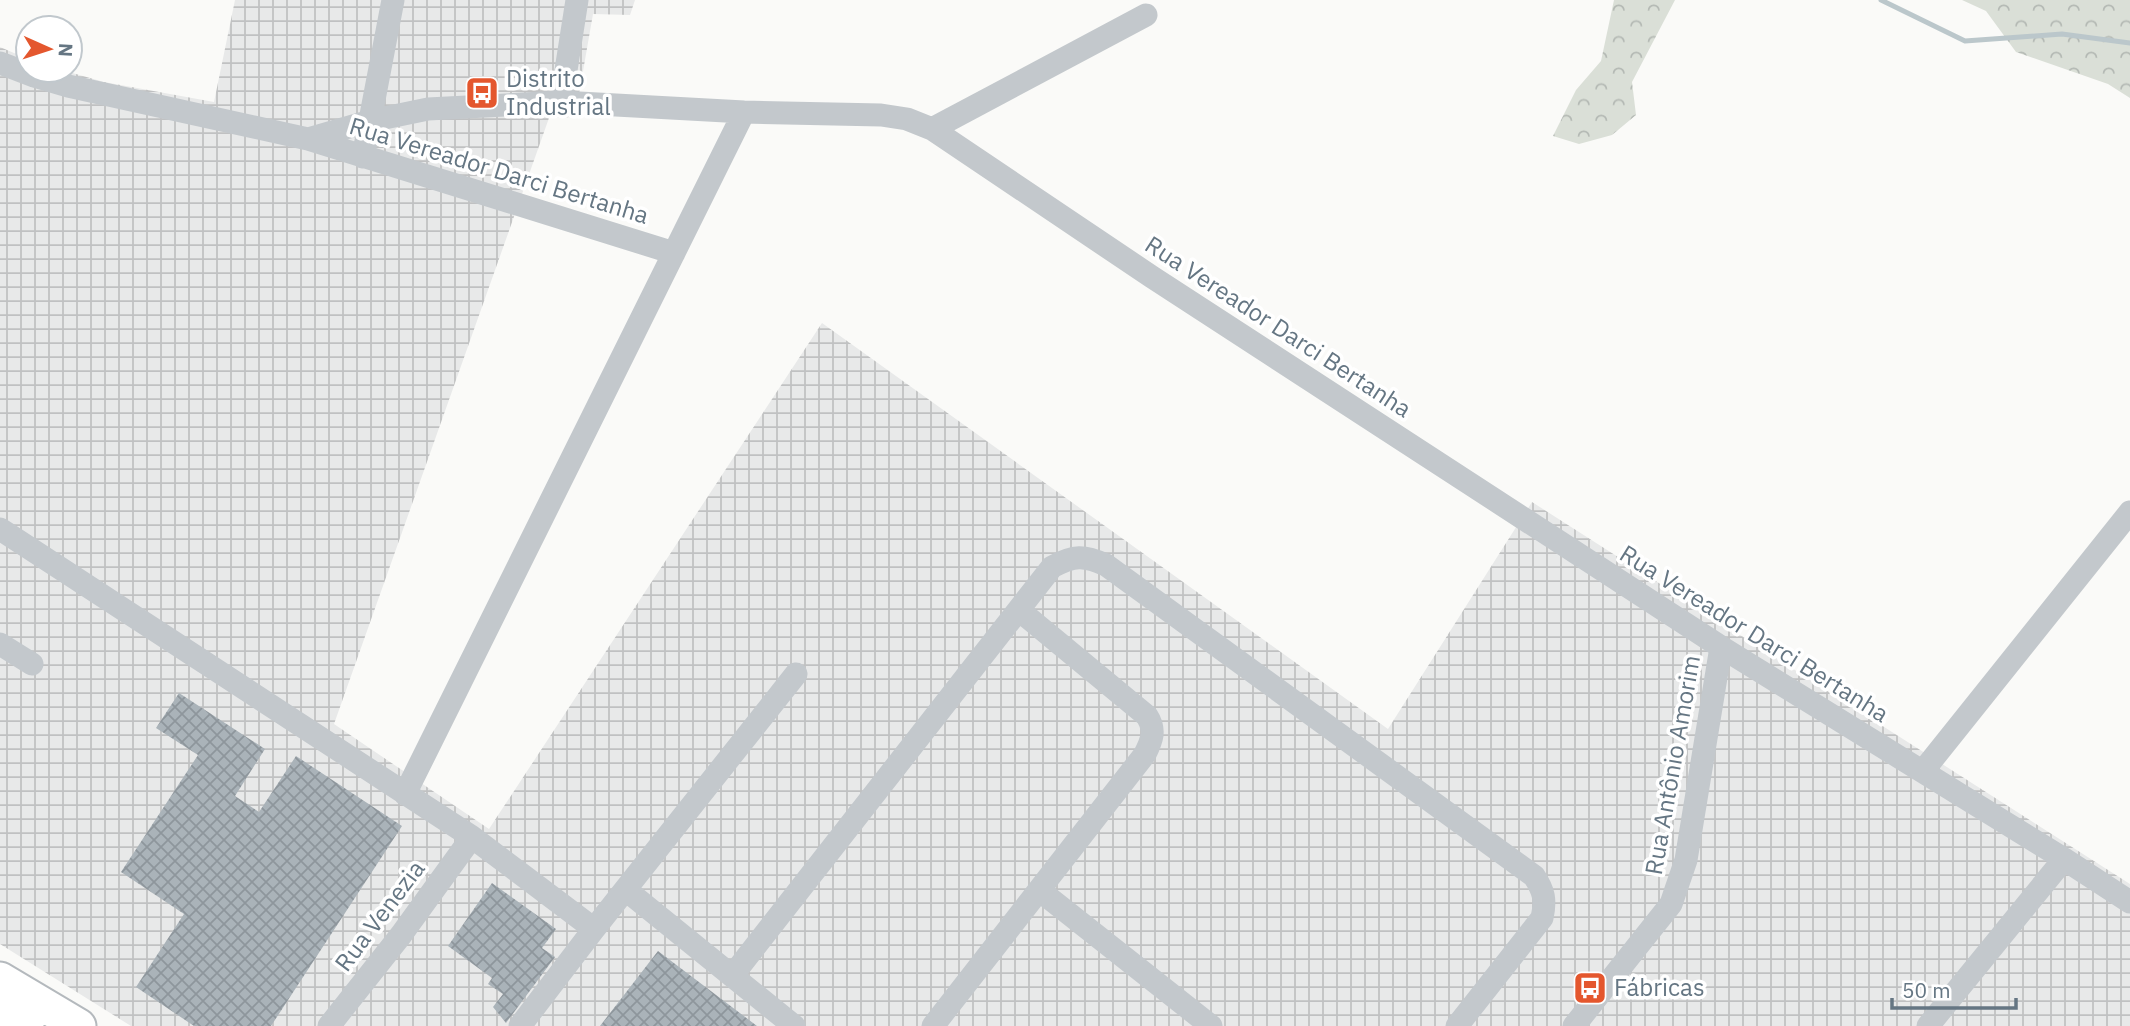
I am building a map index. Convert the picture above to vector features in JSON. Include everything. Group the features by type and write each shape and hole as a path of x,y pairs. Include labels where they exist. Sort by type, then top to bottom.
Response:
{"highway":[{"path":"0,979 79,1026"},
{"path":"0,1010 27,1026"}],"street":[{"path":"363,157 393,0"},
{"path":"561,102 578,0"},
{"path":"932,130 1146,15"},
{"name":"Rua Vereador Darci Bertanha","path":"0,63 68,86 308,139 674,253"},
{"name":"Rua Vereador Darci Bertanha","path":"308,139 370,121 428,109 561,102 744,112 881,115 907,119 932,130 1152,277 1721,647 2130,902"},
{"path":"405,794 744,112"},
{"path":"1923,771 2130,512"},
{"path":"0,529 472,837 594,929"},
{"path":"732,976 1052,566 1070,557 1090,558 1107,565 1534,876 1546,902 1542,918 1457,1026"},
{"path":"933,1026 1145,754 1152,740 1152,723 1147,716 1019,610"},
{"path":"0,644 32,664"},
{"name":"Rua Antônio Amorim","path":"1574,1026 1671,904 1681,879 1721,647"},
{"path":"520,1026 796,674"},
{"name":"Rua Venezia","path":"329,1026 401,935 472,837"},
{"path":"1928,1026 2064,859"},
{"path":"626,890 794,1026"},
{"path":"1039,890 1196,1021"}],"shaded area":[{"name":"Distrito Industrial","path":"235,0 635,0 630,15 593,14 575,117 549,118 334,724 489,829 822,323 1388,729 1532,502 2130,884 2130,1026 131,1026 0,944 0,47 14,53 14,84 84,84 84,76 214,102"}],"green space":[{"path":"1614,0 1675,0 1632,82 1636,115 1612,135 1579,144 1553,136 1576,90 1601,61"},
{"path":"1962,0 2130,0 2130,98 2108,84 2016,52 1986,11"}],"building":[{"path":"179,693 265,749 235,796 259,812 296,756 402,826 271,1026 194,1026 136,987 184,914 121,872 198,755 156,728"},
{"path":"492,883 556,929 542,948 555,957 506,1023 493,1007 503,994 488,984 492,978 448,946"},
{"path":"658,951 757,1026 600,1026"}],"waterway":[{"path":"1881,0 1965,41 2062,34 2130,43"}],"place":[{"name":"Distrito Industrial","path":"482,93"},
{"name":"Fábricas","path":"1590,988"}]}
